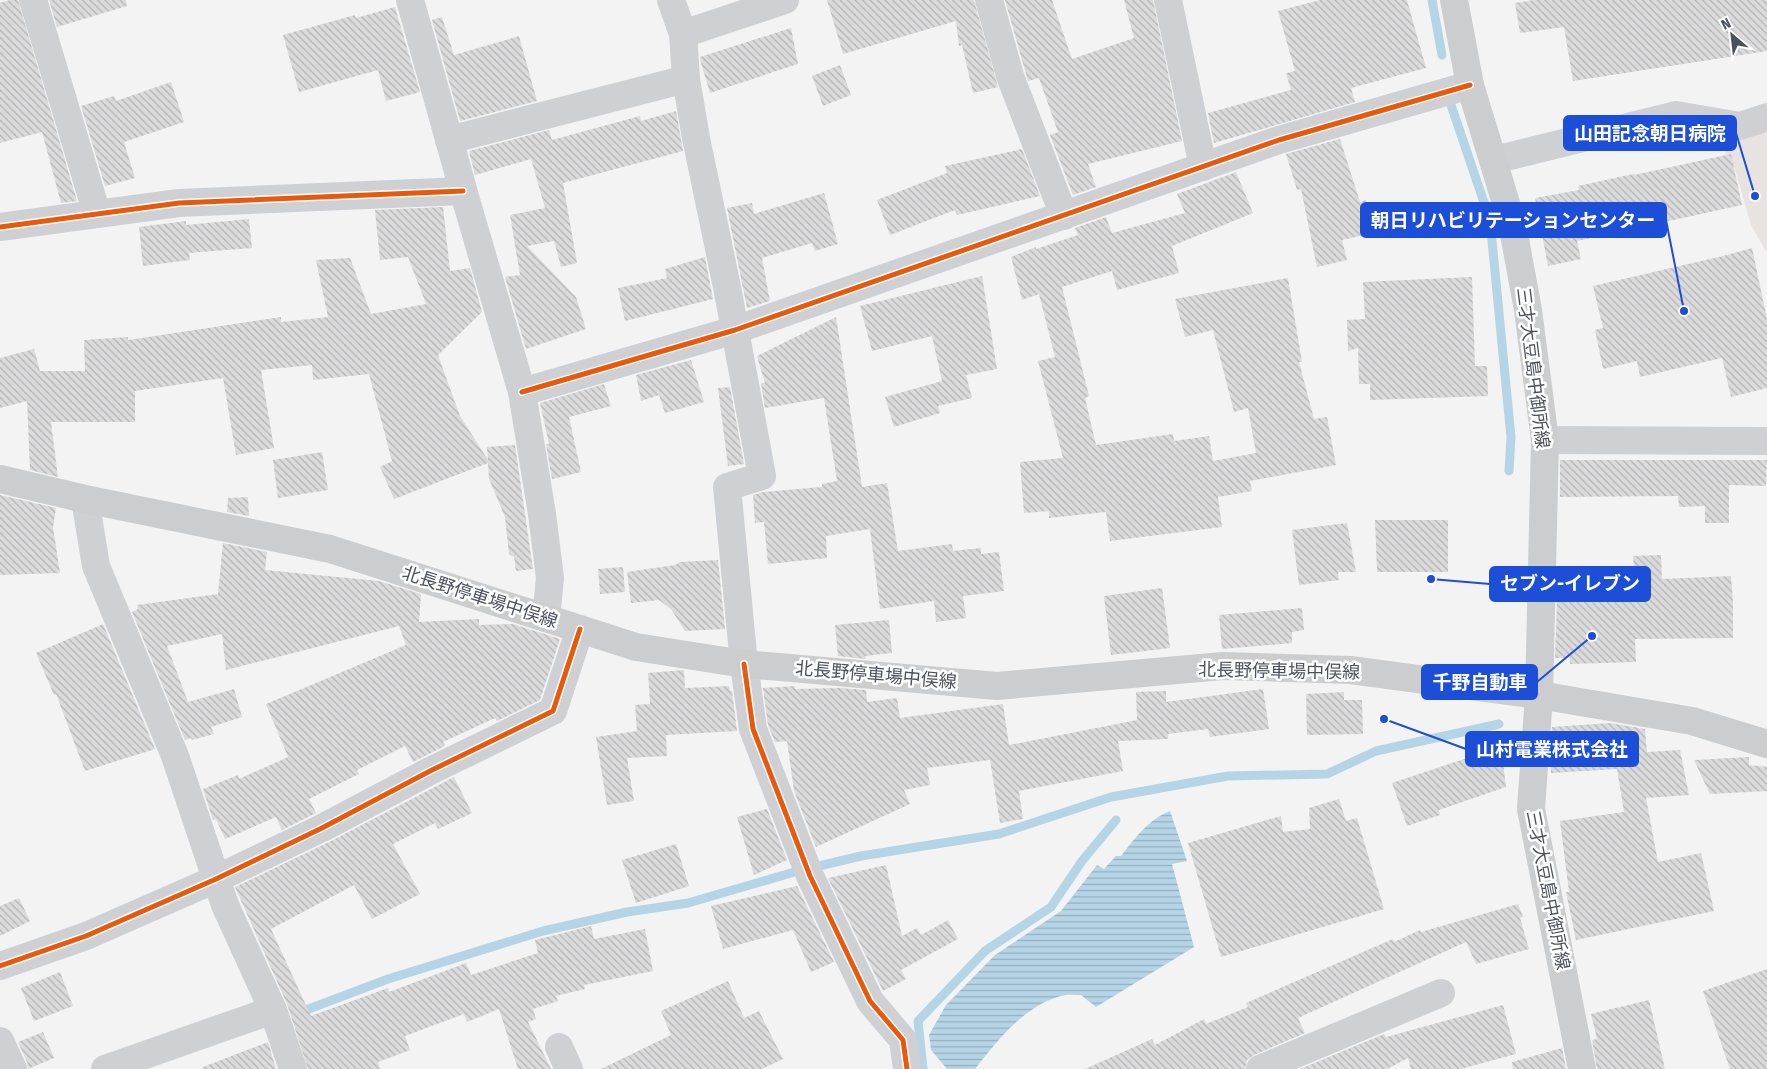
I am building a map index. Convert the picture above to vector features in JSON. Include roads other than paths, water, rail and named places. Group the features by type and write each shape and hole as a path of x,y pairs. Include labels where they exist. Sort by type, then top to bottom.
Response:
{"main road":[{"name":"三才大豆島中御所線","path":"1454,0 1470,85 1512,223 1526,301 1545,440 1539,695 1530,809 1582,1069"},
{"name":"北長野停車場中俣線","path":"0,479 85,499 330,550 636,647 744,664 997,686 1222,666 1350,670 1539,695 1692,721 1767,744"}],"street":[{"path":"33,0 97,214"},
{"path":"410,0 463,191 522,392 542,514 550,578 546,618"},
{"path":"671,0 682,34 686,79 696,138 762,476 727,487 744,664 753,729 807,868 870,1000 903,1040 907,1069"},
{"path":"682,34 785,0"},
{"path":"989,0 1010,76 1064,216"},
{"path":"1168,0 1203,167"},
{"path":"449,140 686,79"},
{"path":"522,392 735,330 1280,140 1470,85"},
{"path":"1494,160 1676,115 1740,126 1767,117"},
{"path":"0,227 179,203 463,191"},
{"path":"1545,440 1767,441"},
{"path":"85,499 96,566 175,756 225,904 278,1022 293,1069"},
{"path":"0,966 86,936 216,879 322,828 430,770 553,711 580,629"},
{"path":"1260,1069 1440,993"},
{"path":"105,1069 278,1022"},
{"path":"0,1041 13,1069"}],"water":[{"path":"1170,811 1187,861 1172,864 1194,947 1096,1007 1081,995 1063,995 1048,1001 1035,1008 1013,1025 975,1069 947,1069 931,1050 929,1035 946,1005 995,955 1061,911 1097,865 1104,869 1116,856 1121,856 1149,824"}],"waterway":[{"path":"1432,0 1442,55"},
{"path":"1451,105 1490,220 1511,437 1509,471"},
{"path":"298,1013 388,979 543,931 627,912 688,903 798,871 861,856 999,834 1111,797 1228,776 1327,774 1376,751 1499,724"},
{"path":"923,1068 918,1021 985,951 1051,907 1082,861 1116,820"}],"place":[{"name":"山田記念朝日病院","path":"1755,196"},
{"name":"朝日リハビリテーションセンター","path":"1684,311"},
{"name":"セブン-イレブン","path":"1431,579"},
{"name":"千野自動車","path":"1592,636"},
{"name":"山村電業株式会社","path":"1384,719"}]}
